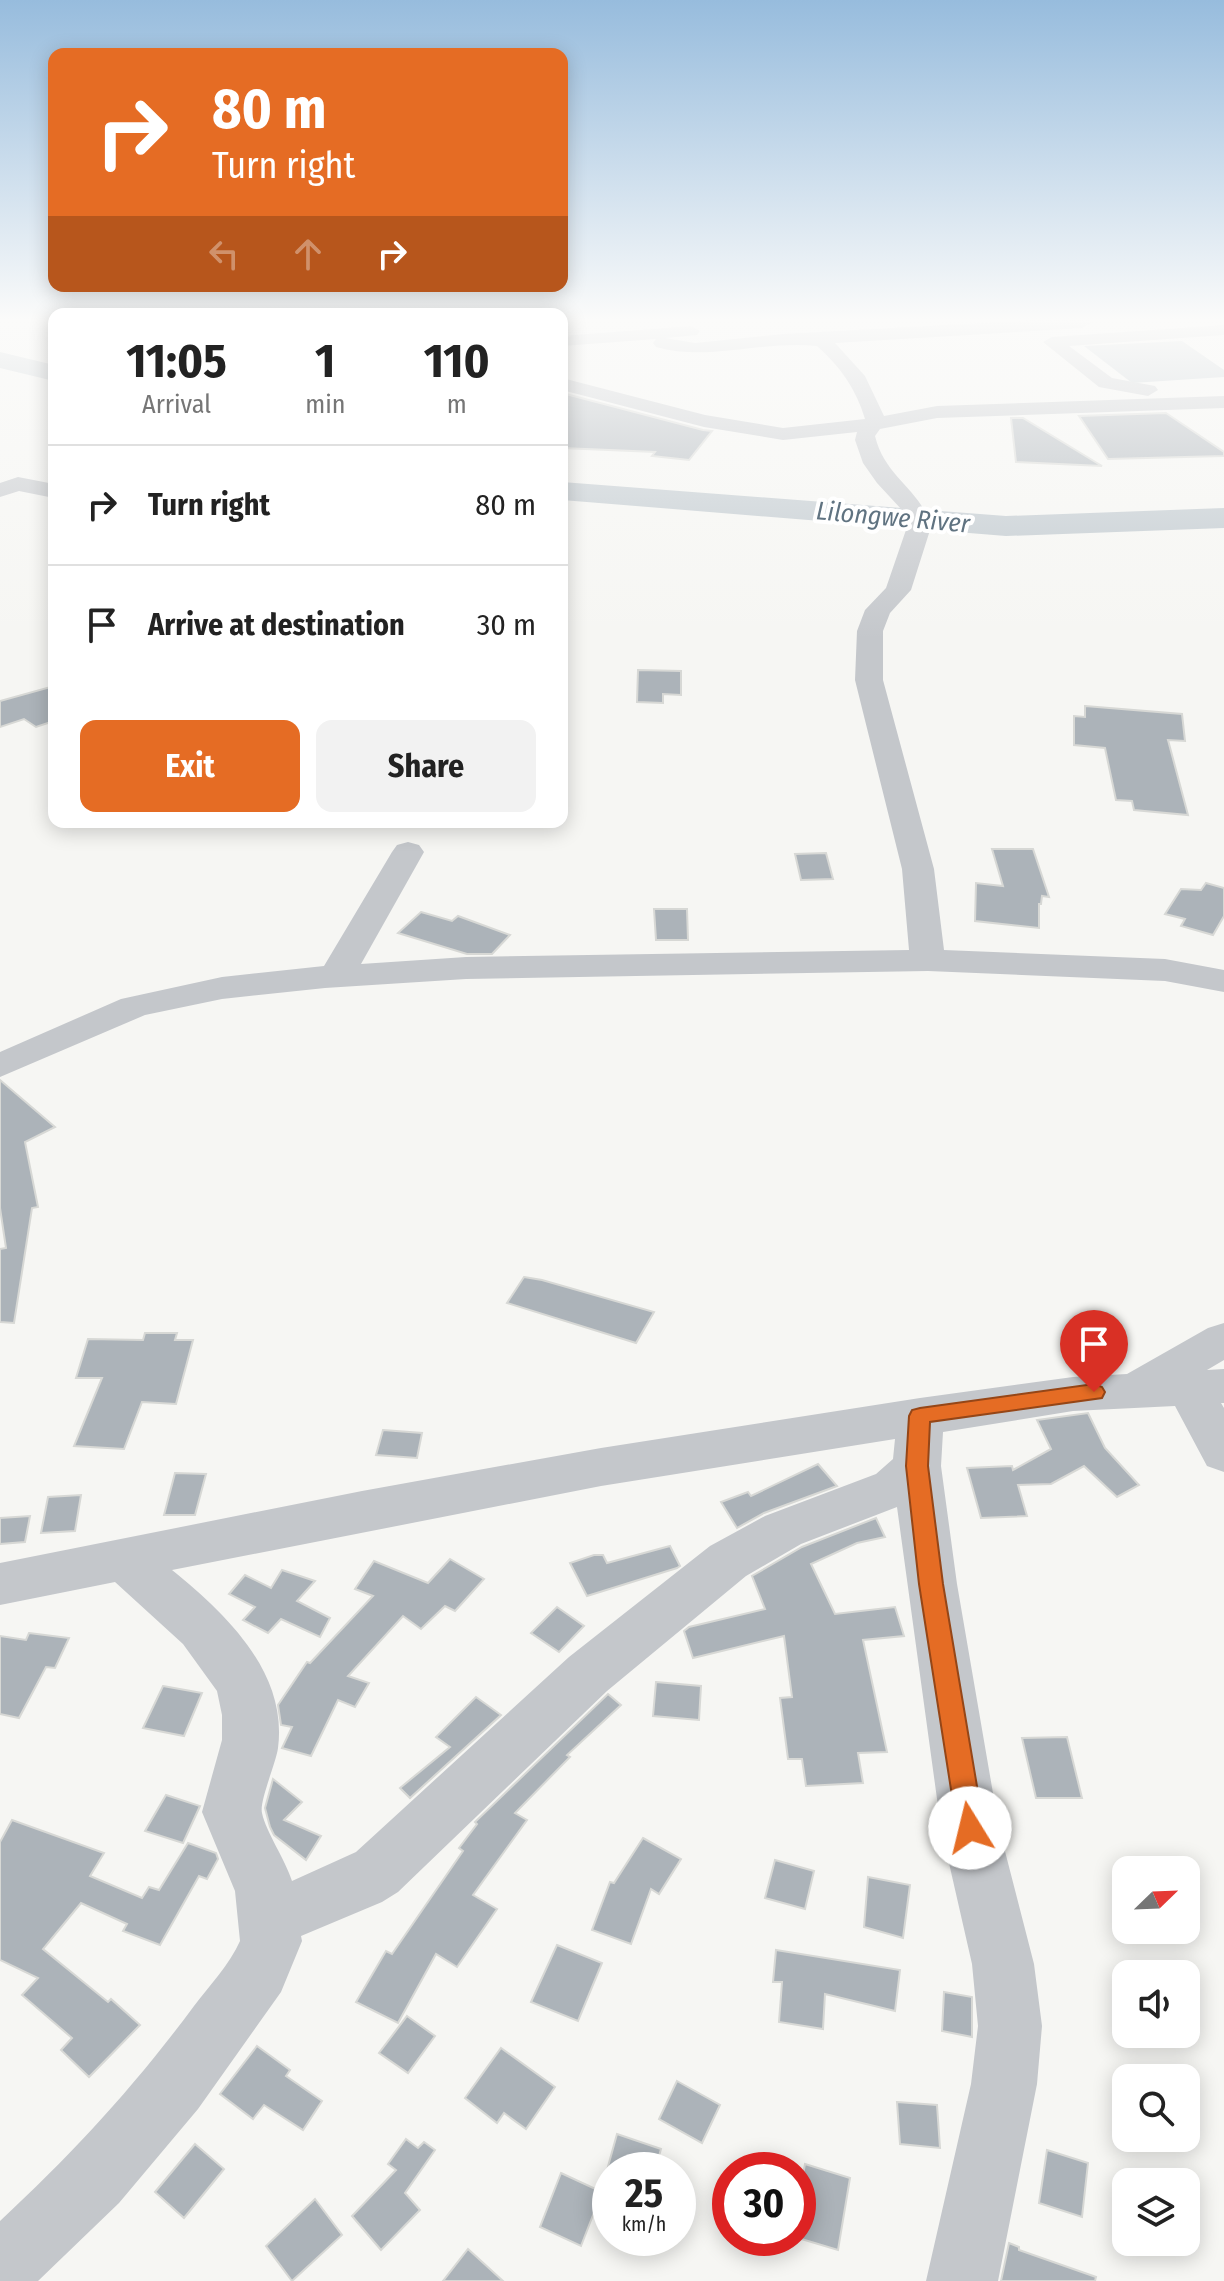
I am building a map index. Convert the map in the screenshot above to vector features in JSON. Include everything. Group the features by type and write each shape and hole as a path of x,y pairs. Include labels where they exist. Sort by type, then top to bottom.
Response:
{"street":[{"path":"730,425 768,432 801,433 861,425"},
{"path":"871,425 865,436 879,472 911,505 919,527 898,590 878,610 870,631 869,680 918,869 928,960"},
{"path":"9,487 48,471"},
{"path":"9,487 48,490"},
{"path":"336,976 408,852"},
{"path":"0,1066 134,1007 222,988 336,976 466,968 928,960 1165,970 1224,981"},
{"path":"1137,1389 1224,1339"},
{"path":"0,1584 362,1511 601,1467 918,1441 1073,1394 1206,1386 1224,1453"},
{"path":"269,1919 361,1882 377,1872 588,1674 728,1561 783,1530 893,1488 918,1441"},
{"path":"918,1441 931,1584 970,1828 1003,1964 1010,2026 1004,2084 962,2281"},
{"path":"0,2269 95,2179 175,2086 259,1970 271,1941 257,1866 231,1812 245,1771 251,1716 235,1668 205,1634 125,1560"}],"building":[{"path":"568,425 686,425 712,431 689,460 652,456 655,452 568,448"},
{"path":"1012,425 1035,425 1102,466 1016,462"},
{"path":"1085,425 1185,425 1224,452 1224,456 1108,459"},
{"path":"638,670 681,671 681,695 663,694 663,703 637,702"},
{"path":"48,688 48,723 36,727 24,719 0,727 0,701"},
{"path":"1085,706 1182,714 1185,741 1168,740 1188,815 1134,810 1132,801 1116,800 1105,748 1074,745 1074,716 1085,717"},
{"path":"992,849 1033,849 1049,897 1042,896 1039,904 1039,928 975,921 976,883 1003,886"},
{"path":"826,853 833,879 801,880 795,854"},
{"path":"1206,883 1224,888 1224,916 1213,935 1181,926 1185,919 1165,914 1181,889 1201,890"},
{"path":"654,909 687,909 688,940 656,940"},
{"path":"421,912 452,921 458,916 510,935 492,954 467,954 398,933"},
{"path":"0,1080 55,1127 25,1142 38,1207 32,1208 14,1323 0,1322 0,1249 6,1248 0,1208"},
{"path":"524,1277 654,1312 636,1343 507,1303"},
{"path":"145,1333 177,1333 175,1340 193,1340 176,1404 142,1402 124,1449 74,1446 102,1378 76,1378 88,1339 143,1340"},
{"path":"1088,1413 1105,1448 1139,1485 1117,1497 1084,1466 1051,1484 1018,1485 1027,1516 981,1518 967,1468 1012,1466 1013,1470 1051,1449 1037,1420"},
{"path":"383,1430 422,1433 417,1458 376,1455"},
{"path":"818,1464 837,1486 764,1513 737,1528 721,1502 748,1492 751,1496"},
{"path":"175,1473 206,1474 195,1515 164,1515"},
{"path":"81,1495 75,1531 41,1533 48,1497"},
{"path":"30,1516 25,1542 0,1544 0,1518"},
{"path":"876,1518 885,1537 857,1543 811,1564 835,1614 895,1607 904,1636 863,1640 887,1752 858,1753 863,1783 806,1786 802,1759 788,1759 780,1698 792,1697 784,1636 693,1658 684,1631 689,1627 765,1609 752,1576 802,1547"},
{"path":"670,1546 680,1566 677,1568 587,1596 570,1563 603,1555 607,1563"},
{"path":"450,1559 484,1579 455,1611 445,1606 421,1629 403,1616 348,1676 369,1683 355,1707 338,1700 311,1756 282,1748 292,1727 281,1725 278,1705 307,1662 310,1663 373,1596 355,1589 374,1561 428,1583"},
{"path":"282,1570 315,1581 297,1601 330,1618 320,1637 281,1619 268,1633 243,1620 255,1607 229,1594 245,1575 271,1588"},
{"path":"557,1607 584,1626 559,1652 531,1633"},
{"path":"29,1633 69,1638 55,1668 46,1667 19,1718 0,1714 0,1636 26,1640"},
{"path":"656,1682 701,1686 699,1720 653,1716"},
{"path":"163,1686 202,1693 184,1736 143,1728"},
{"path":"608,1694 621,1705 567,1755 570,1757 515,1813 527,1820 473,1895 497,1909 457,1967 436,1954 398,2023 356,2002 386,1951 392,1954 463,1851 459,1848 477,1824 475,1822"},
{"path":"476,1697 501,1715 410,1798 400,1788 450,1747 436,1737"},
{"path":"1067,1737 1082,1798 1036,1798 1022,1738"},
{"path":"273,1779 302,1802 284,1820 321,1836 306,1860 274,1835 270,1827 265,1808"},
{"path":"166,1795 200,1806 183,1843 145,1831"},
{"path":"12,1820 104,1853 90,1876 142,1898 149,1887 159,1890 188,1843 216,1853 218,1859 207,1879 199,1876 160,1945 123,1931 127,1924 81,1903 43,1949 108,2002 111,1999 140,2025 89,2077 61,2050 72,2038 22,1995 38,1978 0,1960 0,1842"},
{"path":"643,1838 681,1859 659,1894 651,1889 631,1944 592,1930 610,1882 614,1883"},
{"path":"775,1860 814,1871 805,1909 765,1898"},
{"path":"868,1877 910,1885 903,1938 864,1927"},
{"path":"557,1945 602,1963 578,2021 531,2002"},
{"path":"776,1950 900,1970 895,2011 825,1994 823,2029 779,2022 782,1982 773,1982"},
{"path":"944,1992 972,1997 972,2037 942,2031"},
{"path":"407,2016 435,2036 408,2073 379,2053"},
{"path":"257,2046 290,2070 286,2076 322,2101 303,2130 264,2105 253,2119 220,2094"},
{"path":"501,2048 555,2087 526,2129 504,2113 497,2123 465,2098"},
{"path":"677,2081 720,2105 702,2143 659,2119"},
{"path":"897,2102 937,2105 940,2148 900,2144"},
{"path":"617,2134 661,2149 660,2152 612,2152"},
{"path":"406,2139 418,2148 424,2142 435,2150 405,2193 420,2210 381,2250 352,2216 396,2170 388,2164"},
{"path":"195,2144 224,2169 184,2218 155,2192"},
{"path":"1047,2150 1088,2163 1082,2217 1039,2203"},
{"path":"816,2167 850,2178 838,2250 816,2243"},
{"path":"561,2173 592,2187 592,2218 581,2246 540,2227"},
{"path":"315,2199 342,2235 292,2281 266,2246"},
{"path":"1009,2243 1019,2247 1019,2250 1096,2277 1095,2281 1001,2281"},
{"path":"468,2249 503,2281 443,2281"}],"waterway":[{"name":"Lilongwe River","path":"568,491 1006,526 1224,518"}],"route":[{"path":"970,1828 931,1584 917,1466 920,1416 1094,1392"}]}
